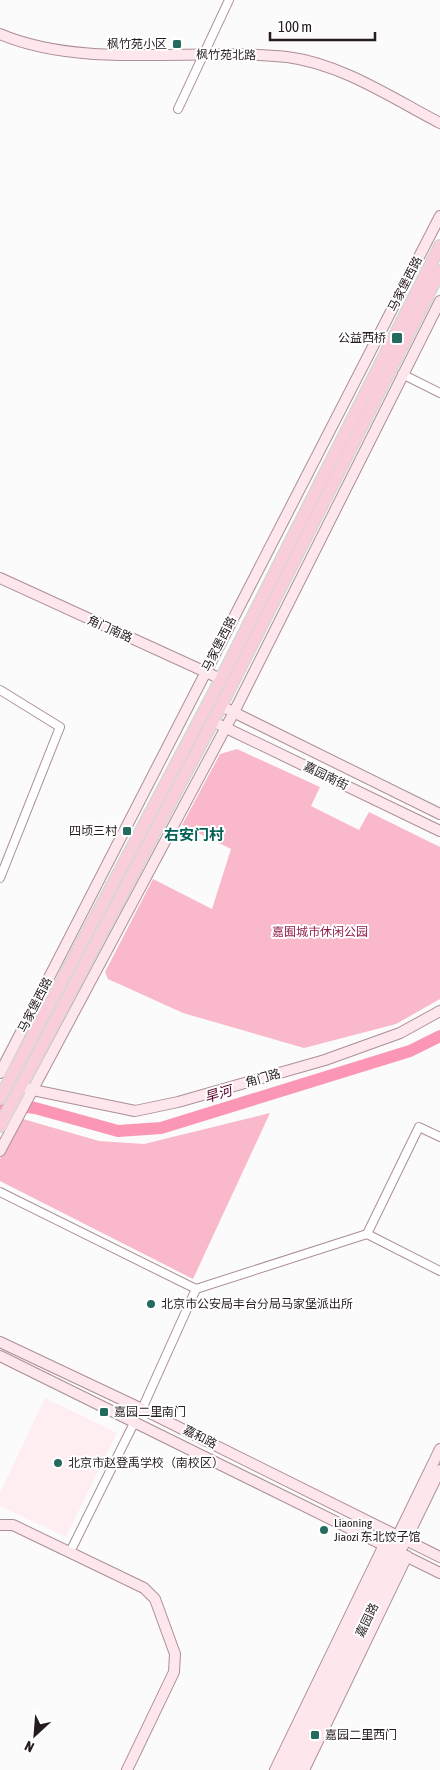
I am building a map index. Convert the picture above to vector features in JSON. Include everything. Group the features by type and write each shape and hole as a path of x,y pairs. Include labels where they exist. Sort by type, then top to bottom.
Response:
{"main road":[{"name":"马家堡西路","path":"2,1090 220,679 440,246"},
{"name":"马家堡西路","path":"1,1123 221,706 440,271"}],"street":[{"path":"178,109 229,0"},
{"name":"枫竹苑北路","path":"0,34 30,45 78,52 287,57 314,62 355,79 440,123"},
{"name":"马家堡西路","path":"0,1073 440,216"},
{"path":"0,1151 234,712 440,301"},
{"path":"402,374 440,393"},
{"name":"角门南路","path":"0,578 220,679"},
{"path":"0,690 60,728 0,878"},
{"name":"嘉园南街","path":"221,706 440,814"},
{"name":"嘉园南街","path":"212,721 440,831"},
{"name":"角门路","path":"18,1090 135,1111 178,1102 326,1060 400,1033 440,1011"},
{"path":"367,1234 418,1126 440,1137"},
{"path":"0,1192 196,1289 367,1234 440,1271"},
{"path":"142,1408 196,1289"},
{"name":"嘉和路","path":"0,1342 142,1408 440,1557"},
{"name":"嘉和路","path":"0,1356 440,1572"},
{"path":"70,1552 135,1421"},
{"path":"402,1539 440,1449"},
{"path":"275,1770 440,1470"},
{"path":"0,1525 13,1525 70,1552 144,1588 155,1599 175,1654 174,1672 127,1770"},
{"path":"304,1770 396,1551"},
{"name":"嘉园路","path":"284,1770 396,1551"},
{"name":"嘉园路","path":"294,1770 396,1551"}],"shaded area":[{"name":"北京市赵登禹学校（南校区）","path":"45,1398 117,1433 66,1537 0,1506 0,1493"}],"green space":[{"name":"嘉囿城市休闲公园","path":"237,749 320,787 311,806 359,830 369,812 440,847 440,999 396,1024 304,1048 183,1013 108,979 105,972 153,879 212,909 231,849 182,825 220,754"},
{"path":"270,1113 193,1279 0,1181 0,1159 23,1119 99,1141 144,1144"}],"waterway":[{"name":"旱河","path":"0,1104 35,1108 118,1131 161,1128 410,1051 440,1036"}],"place":[{"name":"枫竹苑小区","path":"177,44"},
{"name":"公益西桥","path":"397,338"},
{"name":"四顷三村","path":"127,831"},
{"name":"北京市公安局丰台分局马家堡派出所","path":"151,1304"},
{"name":"嘉园二里南门","path":"104,1412"},
{"name":"北京市赵登禹学校（南校区）","path":"58,1463"},
{"name":"Liaoning Jiaozi 东北饺子馆","path":"324,1530"},
{"name":"嘉园二里西门","path":"315,1735"}],"district":[{"name":"右安门村","path":"194,835"}]}
